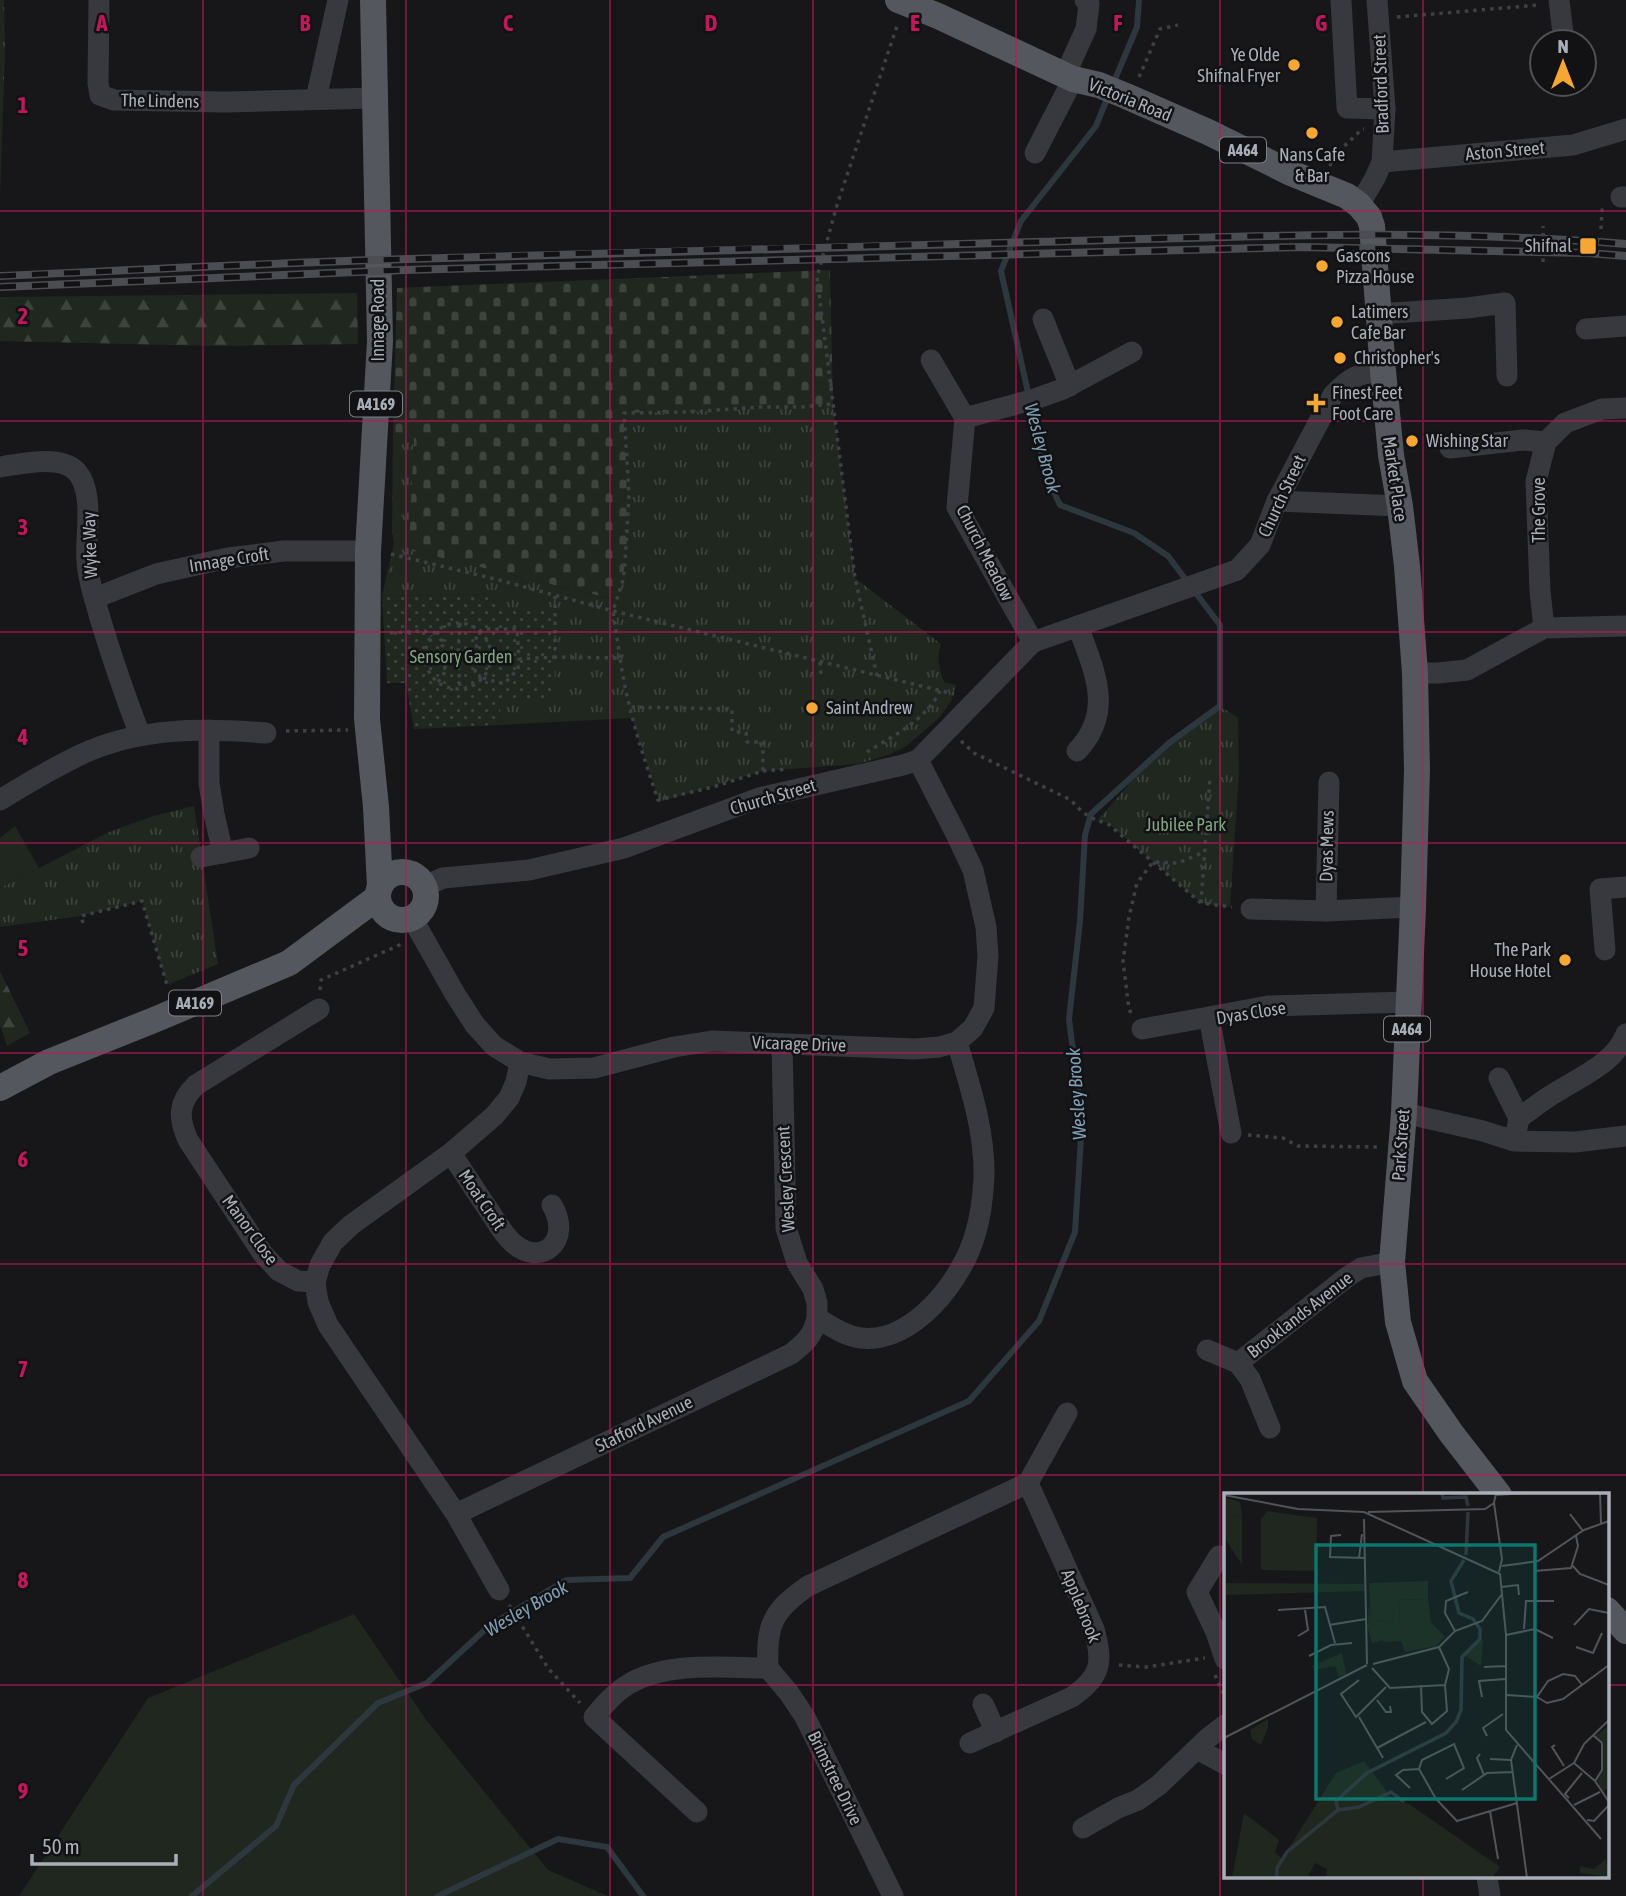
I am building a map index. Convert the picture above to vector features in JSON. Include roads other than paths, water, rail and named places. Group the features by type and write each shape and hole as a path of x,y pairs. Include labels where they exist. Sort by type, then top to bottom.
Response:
{"main road":[{"name":"Innage Road","path":"373,0 380,341 368,551 368,730 376,807"},
{"name":"Victoria Road","path":"902,1 1069,77 1128,97 1325,188 1347,195 1359,205"},
{"name":"Market Place","path":"1359,205 1369,217 1372,226 1391,455 1400,506 1415,673"},
{"name":"Park Street","path":"1415,673 1417,770 1413,907 1404,1113 1392,1262 1398,1322 1415,1381 1496,1493"},
{"name":"A4169","path":"376,807 404,872"},
{"name":"A4169","path":"376,807 379,892"},
{"name":"A4169","path":"0,1088 49,1062 289,963 379,892 387,877 394,873 412,873 420,878 425,889"},
{"path":"379,892 383,910 393,918 417,927 426,901 425,889"},
{"path":"1608,1611 1626,1631"}],"street":[{"name":"The Lindens","path":"99,0 98,83 100,95 114,100 225,102 375,98"},
{"path":"316,99 338,0"},
{"path":"1035,153 1069,77 1086,29 1089,4 1085,0"},
{"path":"1341,0 1347,108 1384,119"},
{"path":"1559,1 1562,28"},
{"name":"Bradford Street","path":"1359,205 1376,178 1382,162 1384,119 1378,9"},
{"name":"Aston Street","path":"1382,162 1573,145 1626,129"},
{"path":"1378,314 1505,303 1507,376"},
{"path":"1043,319 1070,386"},
{"path":"1586,328 1626,326"},
{"path":"930,360 965,418 1070,386 1132,352"},
{"name":"Church Street","path":"425,889 429,884 443,878 529,870 624,848 759,798 918,760 1033,642 1237,570 1260,545 1277,501 1333,395 1345,382 1361,373 1383,371"},
{"path":"1450,447 1523,440 1546,442 1565,423 1602,409 1626,408"},
{"name":"Church Meadow","path":"965,418 957,507 1033,642"},
{"name":"The Grove","path":"1544,628 1536,481 1546,442"},
{"name":"Wyke Way","path":"0,467 43,461 64,464 77,471 86,487 89,581 114,667 139,735"},
{"path":"1277,501 1400,506"},
{"name":"Innage Croft","path":"95,598 156,574 228,558 284,551 368,551"},
{"path":"1077,751 1094,727 1100,694 1078,626"},
{"path":"1415,673 1467,670 1544,628 1626,626"},
{"path":"0,800 81,754 139,735 176,730 266,733"},
{"path":"209,730 209,782 223,853"},
{"path":"817,1318 846,1334 861,1338 881,1337 909,1325 934,1305 966,1260 981,1210 984,1176 982,1144 976,1108 957,1042 973,1028 984,1008 988,956 986,927 973,870 918,760"},
{"name":"Dyas Mews","path":"1326,911 1329,782"},
{"path":"201,858 249,848"},
{"path":"1605,950 1600,889 1626,887"},
{"path":"1251,909 1326,911 1413,907"},
{"name":"Vicarage Drive","path":"417,927 475,1025 494,1046 520,1062 549,1069 594,1068 674,1047 712,1041 915,1049 957,1042"},
{"name":"Dyas Close","path":"1231,1133 1209,1017 1268,1006 1408,1002"},
{"name":"Manor Close","path":"316,1282 298,1281 279,1271 263,1254 188,1140 181,1114 187,1093 196,1085 319,1009"},
{"path":"1142,1029 1209,1017"},
{"path":"1519,1118 1595,1070 1622,1044 1626,1034"},
{"name":"Wesley Crescent","path":"782,1044 786,1227 797,1263 813,1289 817,1318"},
{"path":"503,1595 456,1514 327,1325 318,1301 316,1282 320,1265 333,1242 351,1225 451,1153 494,1116 509,1098 520,1062"},
{"path":"1499,1078 1519,1118 1514,1141"},
{"path":"1404,1113 1514,1141 1575,1142 1626,1136"},
{"name":"Moat Croft","path":"451,1153 504,1233 516,1246 535,1252 549,1249 554,1244 559,1222 552,1205"},
{"name":"Brooklands Avenue","path":"1270,1428 1250,1379 1238,1363 1347,1277 1361,1268 1392,1262"},
{"name":"Stafford Avenue","path":"456,1514 791,1354 814,1331 817,1318"},
{"path":"1207,1350 1238,1363"},
{"path":"697,1812 594,1717 609,1699 626,1685 645,1675 677,1668 768,1668 767,1645 772,1620 787,1600 808,1586 1027,1483 1067,1413"},
{"name":"Applebrook","path":"970,1743 1072,1697 1087,1687 1099,1664 1094,1629 1027,1483"},
{"path":"1215,1662 1216,1632 1197,1592 1219,1556"},
{"name":"Brimstree Drive","path":"768,1668 805,1717 892,1896"},
{"path":"983,1704 996,1732"},
{"path":"1083,1828 1159,1786 1224,1726"},
{"path":"1197,1749 1224,1763"},
{"path":"1488,1878 1490,1896"}],"waterway":[{"name":"Wesley Brook","path":"1113,84 1137,27 1139,0"},
{"name":"Wesley Brook","path":"192,1896 276,1826 294,1785 378,1703 427,1683 489,1626 566,1580 630,1578 663,1537 969,1401 1039,1321 1075,1232 1082,1122 1069,1019 1080,921 1085,835 1091,814 1169,743 1220,706 1220,625 1168,556 1134,533 1060,505 1047,478 1001,271 1021,221 1096,126 1109,94"},
{"path":"438,1896 558,1839 607,1847 643,1896"}],"railway":[{"path":"0,276 556,254 1233,237 1469,236 1626,244"},
{"path":"0,287 404,270 1303,247 1626,256"}],"place":[{"name":"Ye Olde Shifnal Fryer","path":"1294,65"},
{"name":"Nans Cafe & Bar","path":"1312,133"},
{"name":"Shifnal","path":"1588,246"},
{"name":"Gascons Pizza House","path":"1322,266"},
{"name":"Latimers Cafe Bar","path":"1337,322"},
{"name":"Christopher's","path":"1340,358"},
{"name":"Finest Feet Foot Care","path":"1316,403"},
{"name":"Wishing Star","path":"1412,441"},
{"name":"Saint Andrew","path":"812,708"},
{"name":"The Park House Hotel","path":"1565,960"}],"park label":[{"name":"Sensory Garden","path":"461,657"},
{"name":"Jubilee Park","path":"1186,825"}]}
